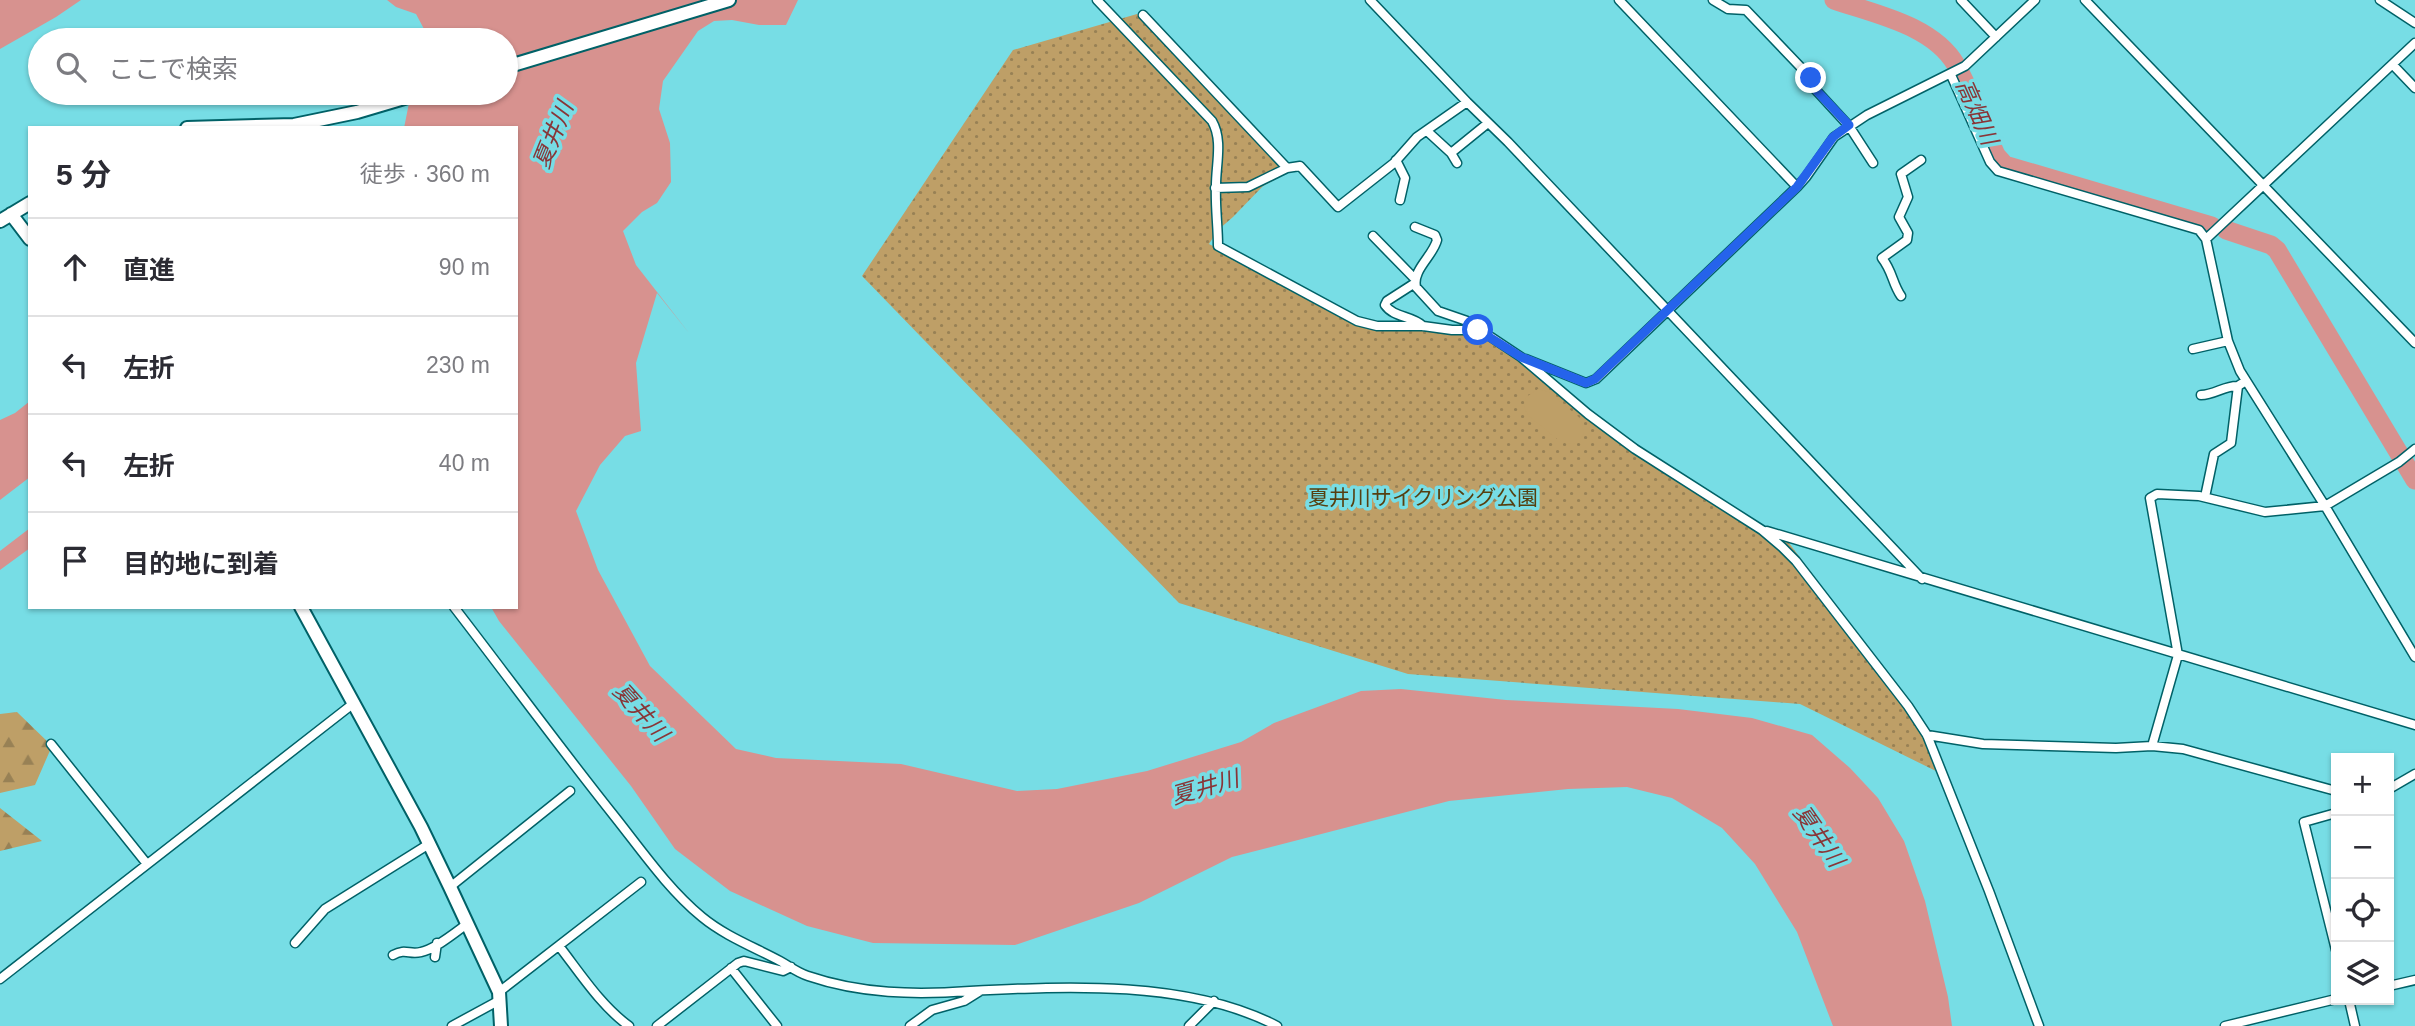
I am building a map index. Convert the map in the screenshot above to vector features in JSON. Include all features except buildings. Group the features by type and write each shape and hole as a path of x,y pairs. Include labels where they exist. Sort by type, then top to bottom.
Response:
{"main road":[{"path":"518,63 729,0"},
{"path":"258,126 294,125 381,105"},
{"path":"28,204 5,218 28,237"},
{"path":"302,609 450,887 498,997 501,1026"}],"street":[{"path":"1097,0 1212,121 1219,137 1215,188 1218,246 1357,321 1377,326 1478,330"},
{"path":"1370,0 1922,579"},
{"path":"1619,0 1797,187"},
{"path":"1713,0 1728,9 1746,10 1811,78 1814,88 1849,125 1873,163"},
{"path":"1961,0 1996,37"},
{"path":"1521,357 1586,383 1590,382 1668,312 1797,187 1833,137 1849,125 1965,66 2035,0"},
{"path":"2085,0 2415,343"},
{"path":"2380,0 2415,23"},
{"path":"1143,15 1287,168"},
{"path":"2206,239 2415,43"},
{"path":"2393,65 2415,88"},
{"path":"1953,74 1990,162 1998,171 2199,230 2206,239 2228,341 2242,384 2325,506 2415,657"},
{"path":"1215,188 1248,187 1287,168 1300,166 1338,207 1396,160 1406,147 1466,102"},
{"path":"1451,153 1488,122"},
{"path":"1427,131 1451,153 1457,163"},
{"path":"1396,160 1405,178 1400,200"},
{"path":"1891,181 1921,160"},
{"path":"1901,174 1908,197 1899,217 1907,229 1908,237 1903,244 1882,258 1892,271 1894,285 1901,296"},
{"path":"1415,227 1434,235 1437,240 1415,281 1385,305 1390,312 1414,319 1423,326"},
{"path":"1373,236 1415,281 1438,311 1467,321 1521,357 1588,414 1635,449 1762,530 1796,561 1908,706 1927,735 2039,1026"},
{"path":"2193,349 2228,341"},
{"path":"2201,395 2215,394 2242,384"},
{"path":"2205,497 2214,454 2231,443 2232,421 2242,384"},
{"path":"2152,746 2178,654 2150,498 2157,494 2205,497 2265,512 2325,506 2402,460 2415,449"},
{"path":"1762,530 2415,725"},
{"path":"456,609 586,780 679,895 703,918 735,939 806,976 851,987 898,993 1108,989 1164,993 1214,1001 1256,1015 1277,1026"},
{"path":"0,979 354,703"},
{"path":"1927,735 1983,744 2116,748 2152,746 2183,749 2331,790"},
{"path":"51,744 147,863"},
{"path":"2394,786 2415,774"},
{"path":"450,887 570,791"},
{"path":"2331,814 2304,822 2334,942"},
{"path":"295,943 325,909 429,844"},
{"path":"452,1026 498,997 641,882"},
{"path":"393,955 406,950 421,953 467,925"},
{"path":"435,957 437,943"},
{"path":"559,946 629,1026"},
{"path":"657,1026 731,968 744,961 783,971 791,967"},
{"path":"731,968 777,1026"},
{"path":"2394,985 2415,979"},
{"path":"910,1026 932,1010 964,1001 980,991"},
{"path":"2225,1026 2331,1000"},
{"path":"1189,1026 1214,1001"},
{"path":"2350,1005 2355,1026"},
{"path":"613,1026 621,1020"}],"green space":[{"name":"夏井川サイクリング公園","path":"1137,14 1287,173 1263,186 1218,230 1209,244 1367,325 1420,322 1475,327 1541,370 1634,447 1786,539 1912,707 1944,775 1800,704 1408,674 1179,603 862,276 1013,50"},
{"path":"1538,389 1549,392 1581,419 1584,433 1580,440 1564,443 1529,415 1524,407 1525,399"},
{"path":"17,712 52,746 35,785 0,793 0,714"},
{"path":"0,808 42,841 0,851"}],"water":[{"path":"0,0 81,0 37,28 28,28 28,33 0,49"},
{"name":"夏井川","path":"387,0 798,0 786,25 714,21 698,31 663,81 659,109 670,143 671,182 657,203 642,212 623,231 636,265 689,333 657,293 636,363 641,431 625,436 600,465 576,511 598,570 650,666 736,749 776,758 901,764 1017,791 1057,789 1147,771 1241,742 1274,723 1361,691 1401,689 1506,700 1678,709 1752,718 1812,735 1850,768 1878,798 1904,841 1925,901 1948,997 1952,1026 1833,1026 1797,932 1755,864 1722,828 1672,798 1627,787 1568,789 1449,801 1232,857 1139,903 1015,945 873,943 807,926 730,891 675,849 631,786 492,609 518,609 518,126 404,126 409,105 518,105 518,28 423,28 416,14 396,7"},
{"path":"28,403 28,479 0,500 0,420"},
{"path":"28,530 28,549 0,570 0,551"}],"waterway":[{"name":"高畑川","path":"1834,0 1901,23 1933,40 1946,51 1967,87 1996,155 2005,165 2212,226"},
{"name":"高畑川","path":"2226,230 2271,245 2277,250 2415,480"}],"route":[{"path":"1478,330 1521,357 1586,383 1595,379 1797,187 1833,137 1849,125 1814,88 1811,78"}]}
